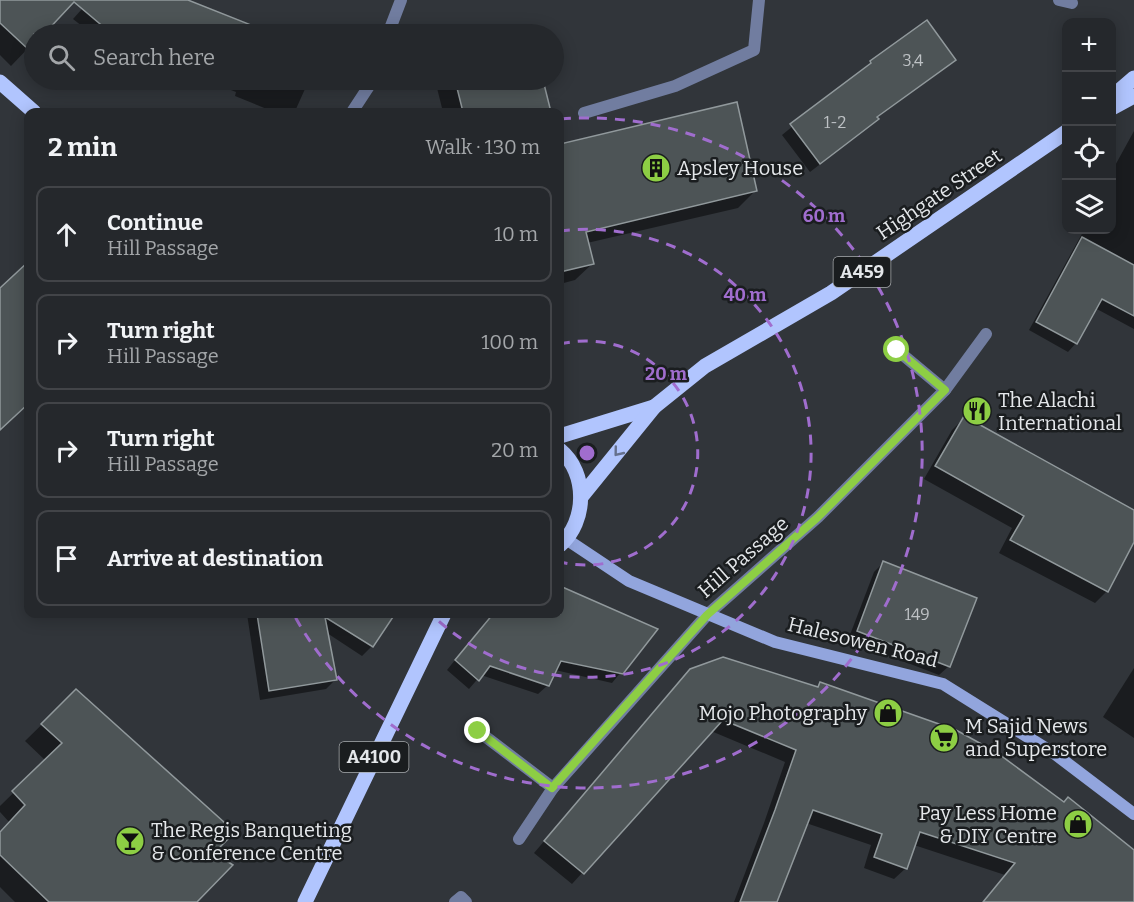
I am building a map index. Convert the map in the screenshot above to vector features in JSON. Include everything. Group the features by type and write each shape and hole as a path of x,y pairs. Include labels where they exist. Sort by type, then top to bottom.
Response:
{"main road":[{"path":"1116,94 1134,78"},
{"path":"0,82 29,108"},
{"path":"1116,106 1134,96"},
{"name":"Highgate Street","path":"581,498 654,407 705,366 831,293 1062,135"},
{"name":"Highgate Street","path":"564,435 654,407"},
{"path":"564,454 577,475 581,498"},
{"name":"Halesowen Road","path":"564,540 579,515 581,498"},
{"name":"A4100","path":"304,902 442,618"}],"street":[{"path":"392,24 400,0"},
{"path":"584,112 675,86 754,50 759,0"},
{"path":"355,108 366,90"},
{"name":"Hill Passage","path":"519,839 552,788 707,615 818,517 945,390 986,334"},
{"path":"897,350 945,390"},
{"name":"Halesowen Road","path":"564,543 629,581 775,642 943,684 1055,754 1134,814"},
{"path":"478,731 552,788"},
{"path":"456,902 461,897 466,902"}],"building":[{"path":"0,0 188,0 248,24 100,24 74,2 53,24 24,24 24,45 0,23"},
{"path":"927,20 956,60 877,117 879,119 820,164 790,124 871,63 870,61"},
{"path":"458,90 546,90 550,108 462,108"},
{"name":"Apsley House","path":"737,102 757,191 586,232 594,264 564,271 564,143"},
{"path":"1082,237 1134,265 1134,316 1102,299 1077,344 1036,322"},
{"path":"24,266 24,408 0,430 0,288"},
{"path":"964,416 1134,510 1134,542 1108,592 1010,540 1024,516 935,466"},
{"path":"883,561 977,598 950,667 857,631"},
{"path":"564,588 658,629 623,674 561,661 549,686 490,666 479,681 455,660 490,618 564,618"},
{"path":"258,618 325,618 337,680 269,691"},
{"path":"327,618 392,618 373,647"},
{"path":"723,657 818,687 820,682 956,730 996,752 1064,802 1068,797 1134,850 1134,902 983,902 1015,863 920,832 907,869 874,857 882,834 813,810 777,902 740,902 796,750 723,720 584,874 544,841 690,669"},
{"path":"76,689 235,832 214,853 233,865 197,902 49,902 0,855 0,832 25,805 12,791 62,743 41,724"}],"place":[{"name":"Apsley House","path":"656,168"},
{"name":"The Alachi International","path":"977,411"},
{"name":"Mojo Photography","path":"888,713"},
{"name":"M Sajid News and Superstore","path":"944,738"},
{"name":"Pay Less Home & DIY Centre","path":"1078,824"},
{"name":"The Regis Banqueting & Conference Centre","path":"130,841"}],"route":[{"path":"478,731 552,788 707,615 818,517 945,390 897,350"}]}
